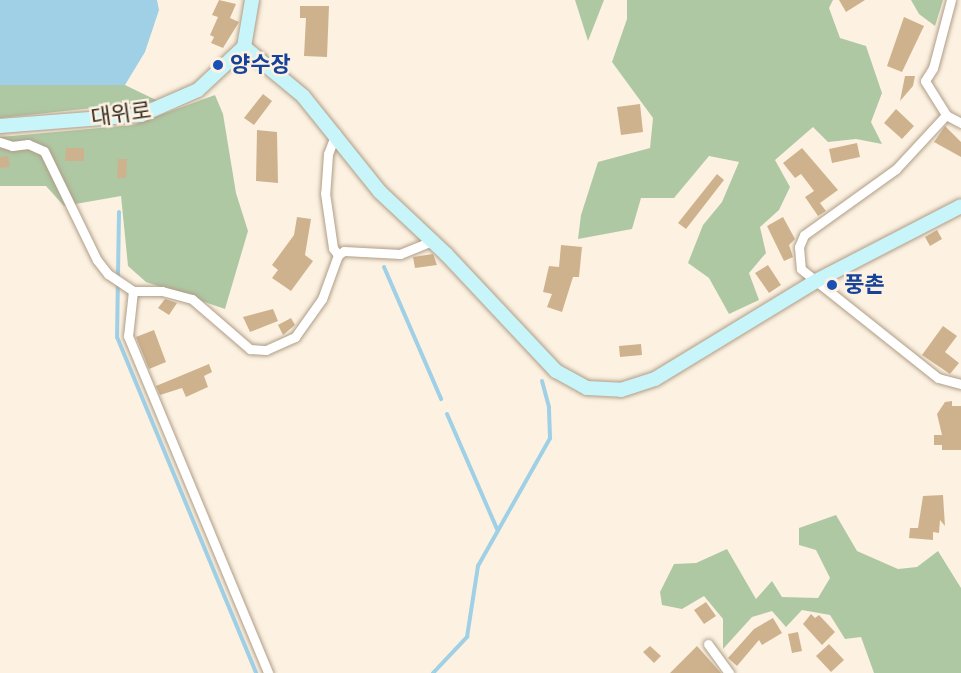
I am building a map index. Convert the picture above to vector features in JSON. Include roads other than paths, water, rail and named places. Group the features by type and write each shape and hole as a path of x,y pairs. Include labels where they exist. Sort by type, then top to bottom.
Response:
{"street":[{"path":"252,0 244,47 278,72 336,133 380,192 432,241 556,371 570,381 602,390 621,390 655,379 816,281 961,206"},
{"path":"951,0 933,68 925,81 946,115 961,123"},
{"name":"대위로","path":"0,126 141,115 162,108 198,90 244,47"},
{"path":"946,115 896,169 804,235 799,247 801,269 938,378 961,384"},
{"path":"336,133 328,154 325,193 333,248 338,255"},
{"path":"0,142 12,146 28,144 44,151 101,268 133,291 162,291 192,299 250,349 266,350 295,337 322,299 338,255 344,251 400,254 432,241"},
{"path":"133,291 128,336 267,673"},
{"path":"708,644 729,673"}],"water":[{"path":"0,0 157,0 159,10 145,52 125,85 0,85"}],"waterway":[{"path":"119,212 117,337 256,673"},
{"path":"384,267 441,399"},
{"path":"433,673 467,637 478,566 550,438 549,407 542,381"},
{"path":"447,414 497,529"}],"place":[{"name":"양수장","path":"218,65"},
{"name":"풍촌","path":"832,285"}]}
